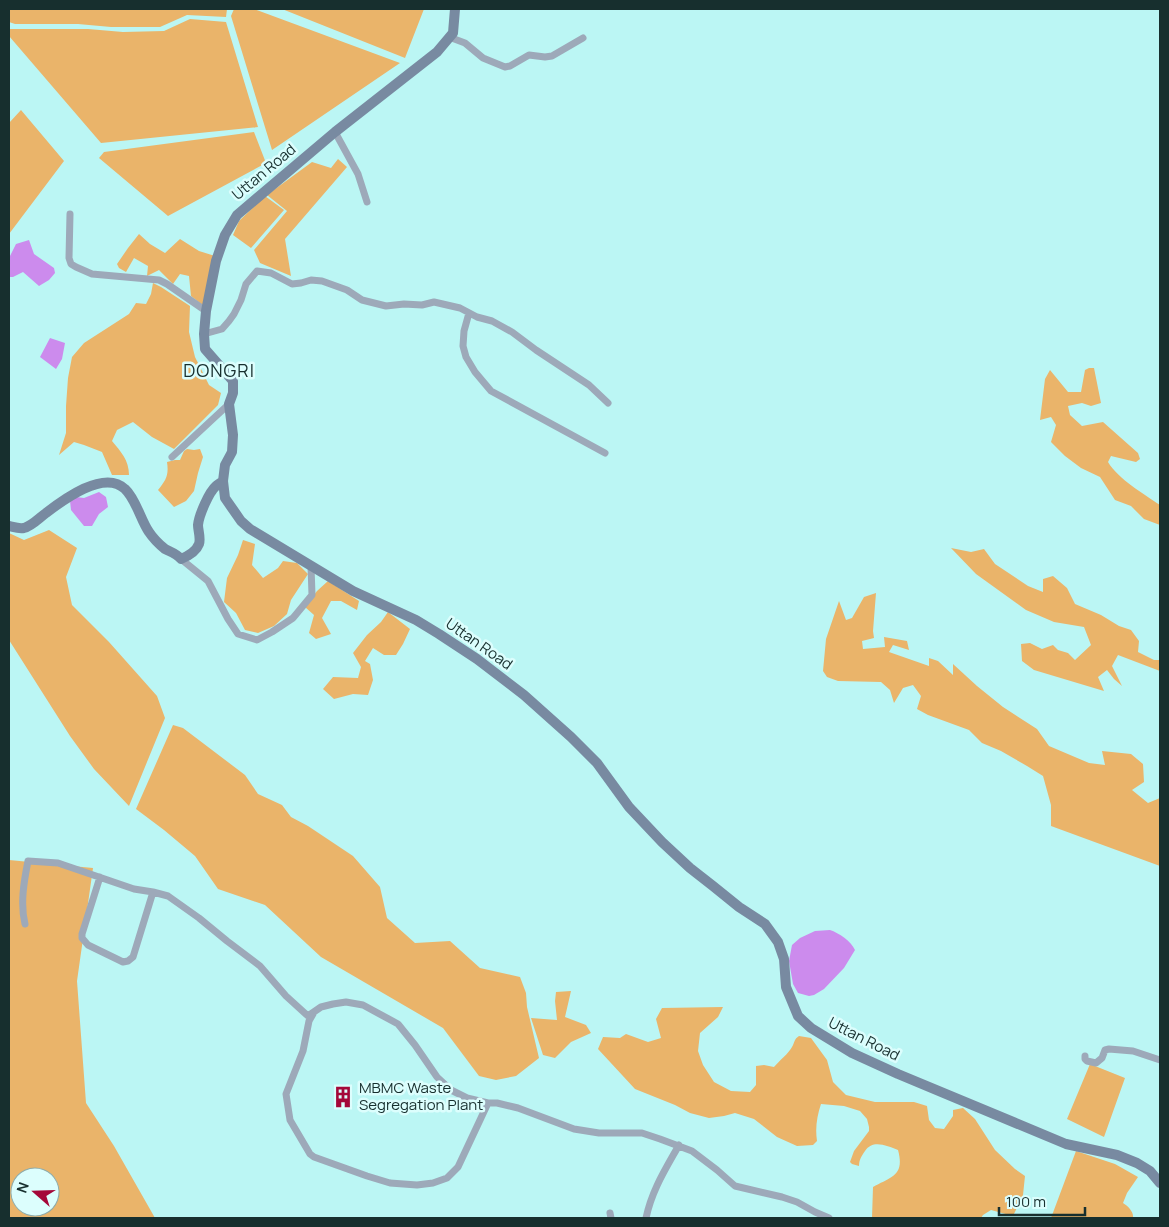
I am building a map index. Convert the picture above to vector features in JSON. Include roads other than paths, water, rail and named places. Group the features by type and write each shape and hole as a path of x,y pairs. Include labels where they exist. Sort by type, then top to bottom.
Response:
{"main road":[{"name":"Uttan Road","path":"456,9 452,32 436,52 335,132 237,215 225,235 216,261 206,311 204,334 205,349 233,382 233,393 229,404 233,435 232,452 225,466 223,481 225,498 241,521 250,530 353,591 416,620 439,634 470,654 524,695 572,737 597,764 629,807 662,842 739,907 765,924 778,942 784,959 786,987 798,1016 811,1028 852,1053 1032,1130 1066,1144 1117,1155 1137,1163 1150,1171 1160,1183"},
{"path":"9,526 24,528 31,525 65,499 88,486 109,482 118,484 126,489 149,532 164,548 178,555 181,559 191,554 200,542 198,527 201,513 213,489 223,481"}],"street":[{"path":"449,37 465,43 483,58 505,68 529,55 552,56 583,38"},
{"path":"335,132 358,174 367,202"},
{"path":"70,214 69,258 71,264 92,274 159,280 206,311"},
{"path":"204,334 222,329 229,321 241,300 246,284 257,271 271,274 292,284 311,280 322,281 347,290 362,300 386,306 422,305 434,302 460,308 477,317 492,321 512,332 588,385 608,403"},
{"path":"470,313 464,331 463,346 466,357 475,372 491,391 605,453"},
{"path":"172,457 229,404"},
{"path":"181,559 208,581 238,634 257,640 293,618 312,595 311,566"},
{"path":"25,924 23,916 24,884 28,861 58,863 134,889 168,896 260,966 286,996 308,1016 321,1007 346,1002 363,1005 398,1024 438,1077 451,1090 466,1098 518,1108 574,1129 599,1134 642,1134 660,1138 692,1151 735,1186 797,1202 829,1218"},
{"path":"100,877 82,938 88,945 123,962 133,957 153,892"},
{"path":"317,1010 310,1021 304,1051 286,1094 290,1120 310,1154 314,1157 390,1183 433,1184 447,1178 458,1167 488,1103"},
{"path":"1085,1056 1087,1061 1096,1063 1102,1058 1105,1050 1109,1049 1133,1052 1160,1060"},
{"path":"646,1218 653,1191 678,1145"}],"place":[{"name":"MBMC Waste Segregation Plant","path":"343,1097"}],"district":[{"name":"DONGRI","path":"219,371"}]}
